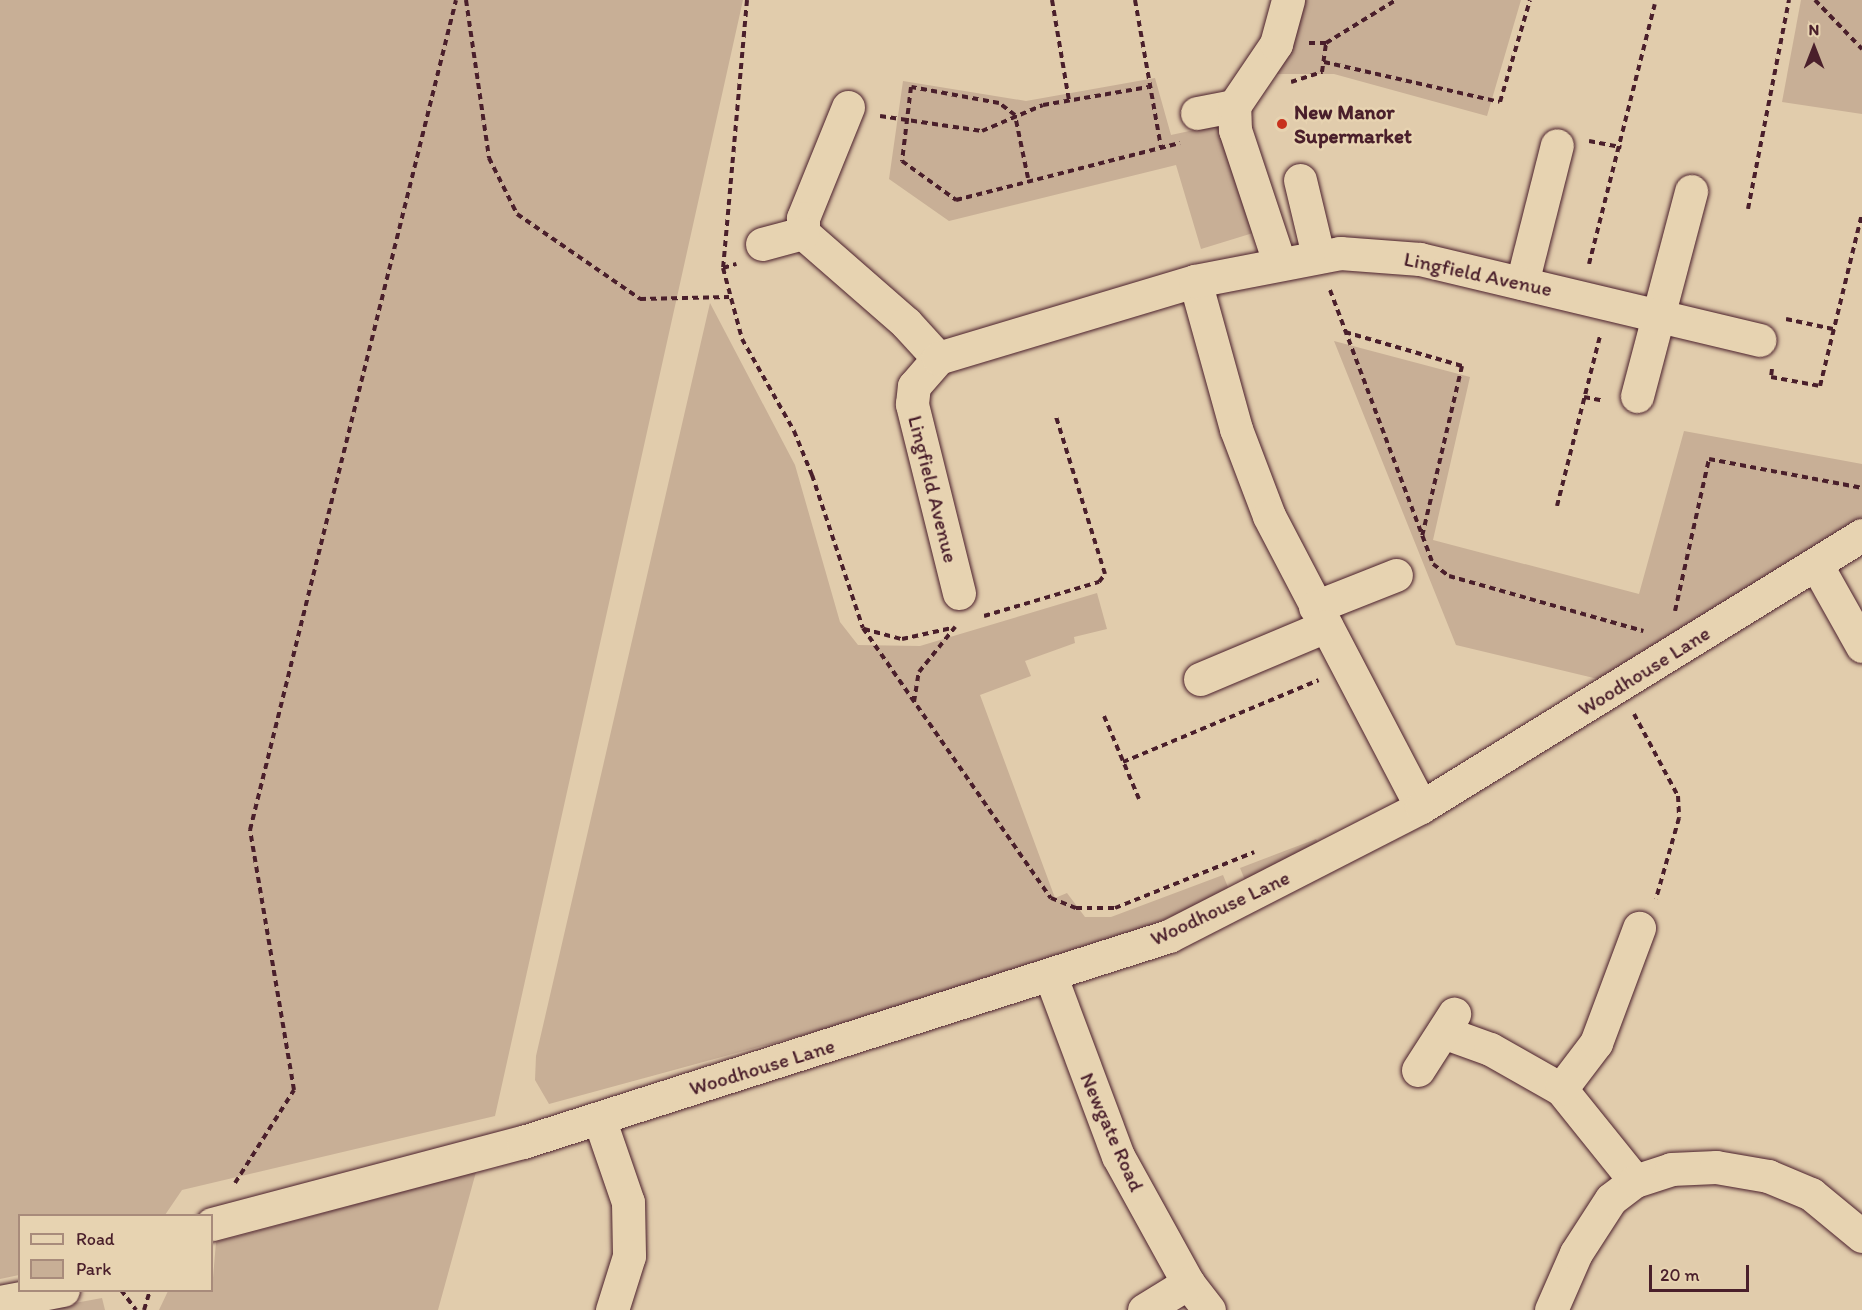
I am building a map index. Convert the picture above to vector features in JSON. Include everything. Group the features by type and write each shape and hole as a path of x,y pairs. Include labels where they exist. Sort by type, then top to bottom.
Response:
{"street":[{"path":"1279,262 1239,106 1276,44 1288,0"},
{"path":"1197,113 1239,106"},
{"path":"802,233 803,218 848,107"},
{"path":"1522,283 1557,145"},
{"path":"1300,180 1318,255"},
{"path":"1637,396 1691,191"},
{"path":"762,244 802,233"},
{"path":"802,233 906,323 938,358"},
{"name":"Lingfield Avenue","path":"967,611 912,404 914,386 938,358 1195,281 1318,255 1369,252 1420,259 1771,341"},
{"path":"1195,281 1236,429 1269,516 1350,667 1421,807"},
{"name":"Woodhouse Lane","path":"213,1224 517,1144 1051,977 1169,936 1421,807 1617,687 1673,644 1816,564 1862,535"},
{"path":"1816,564 1862,646"},
{"path":"1200,679 1396,575"},
{"path":"1561,1089 1596,1043 1639,928"},
{"name":"Newgate Road","path":"1051,977 1118,1156 1188,1283 1209,1310"},
{"path":"1418,1070 1448,1023 1561,1089 1608,1142 1635,1181"},
{"path":"599,1118 628,1202 628,1256 617,1309"},
{"path":"1551,1310 1592,1222 1635,1181 1671,1169 1716,1167 1768,1176 1811,1194 1862,1236"},
{"path":"1144,1310 1188,1283"},
{"path":"0,1302 52,1292"}],"path":[{"path":"231,1190 294,1090 250,830 456,0"},
{"path":"466,0 489,158 517,214 640,299 729,297"},
{"path":"1052,0 1070,100"},
{"path":"1135,0 1148,87 1161,147"},
{"path":"1028,178 1015,115 999,103 911,87 902,161 956,200 1028,178 1161,147 1239,106 1322,72 1326,43 1335,34 1396,0"},
{"path":"1324,62 1500,102 1530,0"},
{"path":"1748,209 1789,0"},
{"path":"1815,0 1862,50"},
{"path":"1557,506 1595,300 1655,4"},
{"path":"848,107 906,123 982,131 1015,115 1070,100 1148,87"},
{"path":"1833,329 1783,319 1771,341 1771,377 1820,386 1862,214"},
{"path":"1318,255 1433,564 1449,576 1673,644 1709,459 1862,488"},
{"path":"1346,332 1462,366 1422,537"},
{"path":"914,702 919,672 967,611 1099,582 1106,574 1056,417"},
{"path":"863,628 902,639 956,626"},
{"path":"1123,762 1350,667"},
{"path":"1617,687 1672,777 1678,796 1679,818 1668,866 1639,928"},
{"path":"1104,716 1139,799"},
{"path":"122,1292 136,1310"},
{"path":"144,1310 149,1292"}],"green space":[{"path":"0,0 743,0 495,1116 182,1190 166,1214 18,1214 18,1275 0,1279"},
{"path":"1300,0 1521,0 1487,116 1334,74 1272,74"},
{"path":"1801,0 1862,0 1862,114 1782,102"},
{"path":"1155,78 1171,135 1222,124 1253,233 1201,249 1176,165 949,221 889,179 903,81 1026,101"},
{"path":"710,303 795,465 840,622 858,645 920,646 1097,593 1107,629 1074,637 1075,643 1025,661 1031,676 980,695 1055,898 1067,893 1085,917 1111,917 1223,875 1230,892 1046,969 549,1104 535,1080 536,1056"},
{"path":"1334,341 1470,377 1433,540 1639,594 1684,431 1862,464 1862,517 1598,679 1456,645"},
{"path":"1316,839 1321,848 1247,885 1240,868"},
{"path":"476,1172 438,1310 159,1310 168,1292 213,1292 216,1242"},
{"path":"102,1298 105,1310 37,1310"}],"place":[{"name":"New Manor Supermarket","path":"1282,124"}]}
